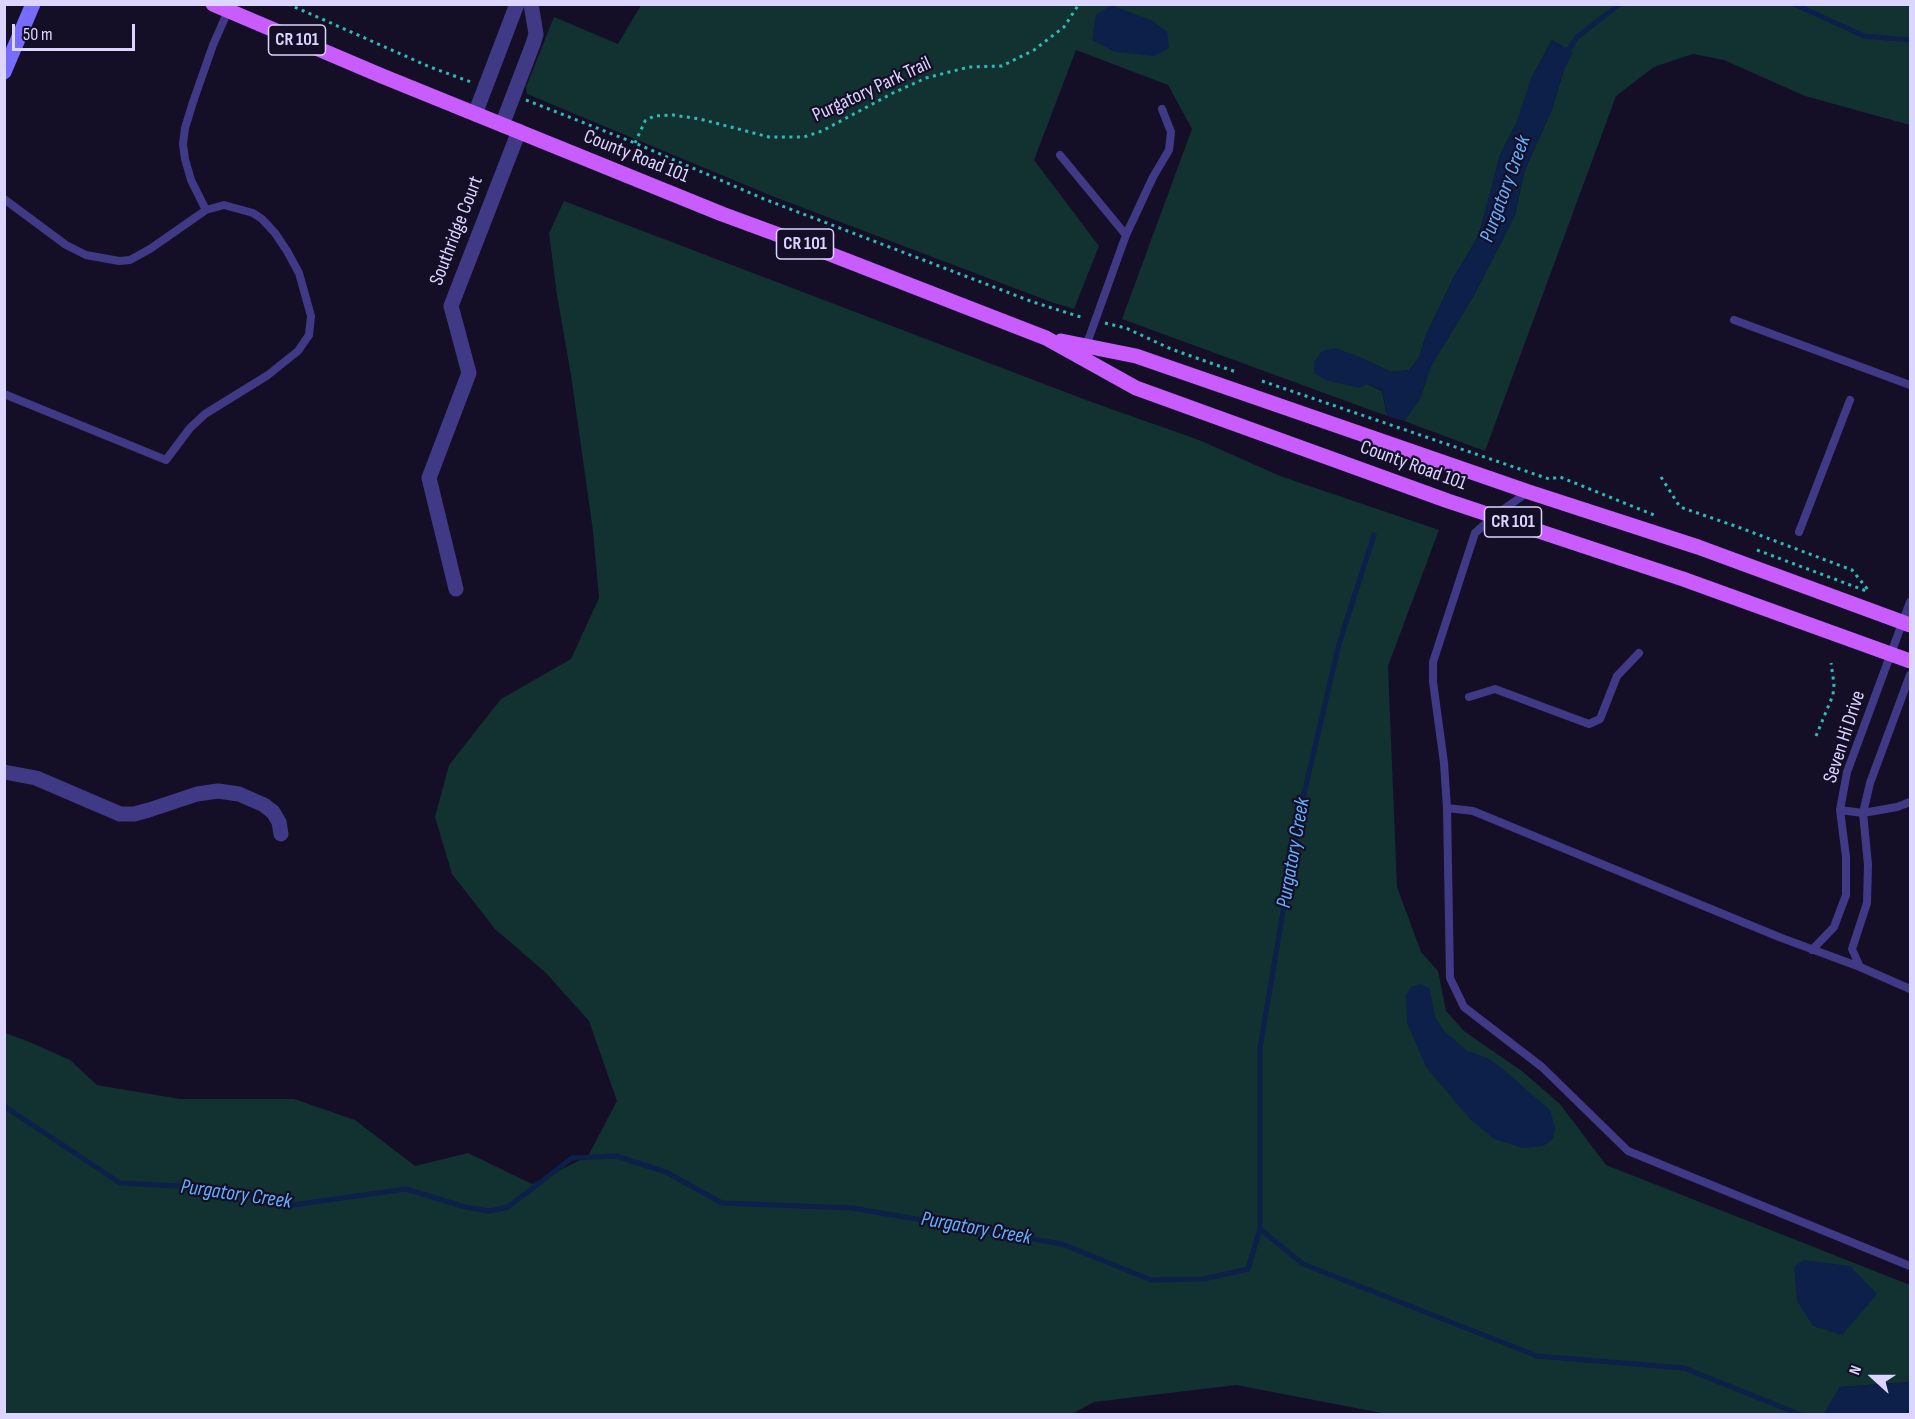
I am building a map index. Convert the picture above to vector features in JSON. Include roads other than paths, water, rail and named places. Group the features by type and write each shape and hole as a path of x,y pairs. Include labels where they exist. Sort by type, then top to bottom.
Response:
{"main road":[{"name":"County Road 101","path":"213,4 711,210 1084,352 1136,388 1448,501 1683,579 1911,661"},
{"name":"County Road 101","path":"1084,352 1136,356 1529,492 1698,547 1907,623"}],"street":[{"path":"4,72 33,4"},
{"path":"475,114 517,4"},
{"path":"502,124 536,34 531,4"},
{"name":"Southridge Court","path":"456,589 429,478 469,373 451,306 519,131"},
{"path":"4,772 36,778 120,813 134,814 197,794 218,791 239,794 264,805 273,812 282,834"}],"lane":[{"path":"206,210 191,180 183,144 193,102 228,11"},
{"path":"1084,352 1126,235 1153,177 1169,150 1171,132 1162,109"},
{"path":"1060,155 1126,235"},
{"path":"4,199 66,245 86,255 119,261 130,260 150,249 206,210 224,205 252,213 262,219 287,250 299,273 311,316 309,335 298,351 268,375 205,414 190,428 166,460 4,394"},
{"path":"1734,320 1911,385"},
{"path":"1799,532 1850,400"},
{"path":"1529,492 1494,516 1475,533 1433,662 1433,682 1444,763 1447,808 1450,978 1464,1007 1542,1067 1629,1151 1911,1266"},
{"name":"Seven Hi Drive","path":"1812,950 1834,927 1846,895 1846,857 1840,810 1847,772 1891,653 1907,623 1911,602"},
{"path":"1468,697 1495,689 1589,724 1600,719 1617,676 1639,654"},
{"name":"Seven Hi Drive","path":"1860,967 1852,949 1867,903 1868,865 1863,813 1870,783 1911,675"},
{"path":"1840,810 1863,813 1911,802"},
{"path":"1447,808 1473,812 1911,989"}],"water":[{"path":"1111,5 1153,21 1167,32 1169,48 1154,56 1115,52 1092,40 1096,15"},
{"path":"1552,40 1573,52 1564,69 1552,109 1524,172 1515,215 1474,295 1431,366 1420,399 1404,421 1387,416 1382,390 1368,384 1359,388 1326,380 1314,373 1314,362 1322,351 1335,348 1391,372 1409,370 1419,358 1426,335 1454,277 1479,235 1500,155 1517,122 1532,77"},
{"path":"1421,984 1430,989 1435,1017 1445,1032 1467,1051 1488,1058 1550,1110 1555,1128 1553,1139 1543,1146 1523,1148 1494,1139 1471,1120 1426,1067 1407,1023 1406,995 1411,987"},
{"path":"1803,1260 1850,1266 1877,1294 1842,1335 1813,1326 1797,1301 1794,1267"},
{"path":"1910,1382 1910,1414 1824,1414 1840,1387"}],"waterway":[{"name":"Purgatory Creek","path":"1565,55 1577,37 1620,4"},
{"name":"Purgatory Creek","path":"1794,4 1864,36 1910,40"},
{"name":"Purgatory Creek","path":"4,1106 120,1183 216,1188 293,1205 406,1189 465,1207 490,1211 508,1207 572,1158 616,1156 666,1172 722,1203 852,1208 1062,1244 1151,1280 1204,1279 1248,1269 1260,1229 1260,1048 1300,811 1339,644 1374,535"},
{"path":"1260,1229 1303,1264 1537,1356 1684,1368 1799,1414"}]}
